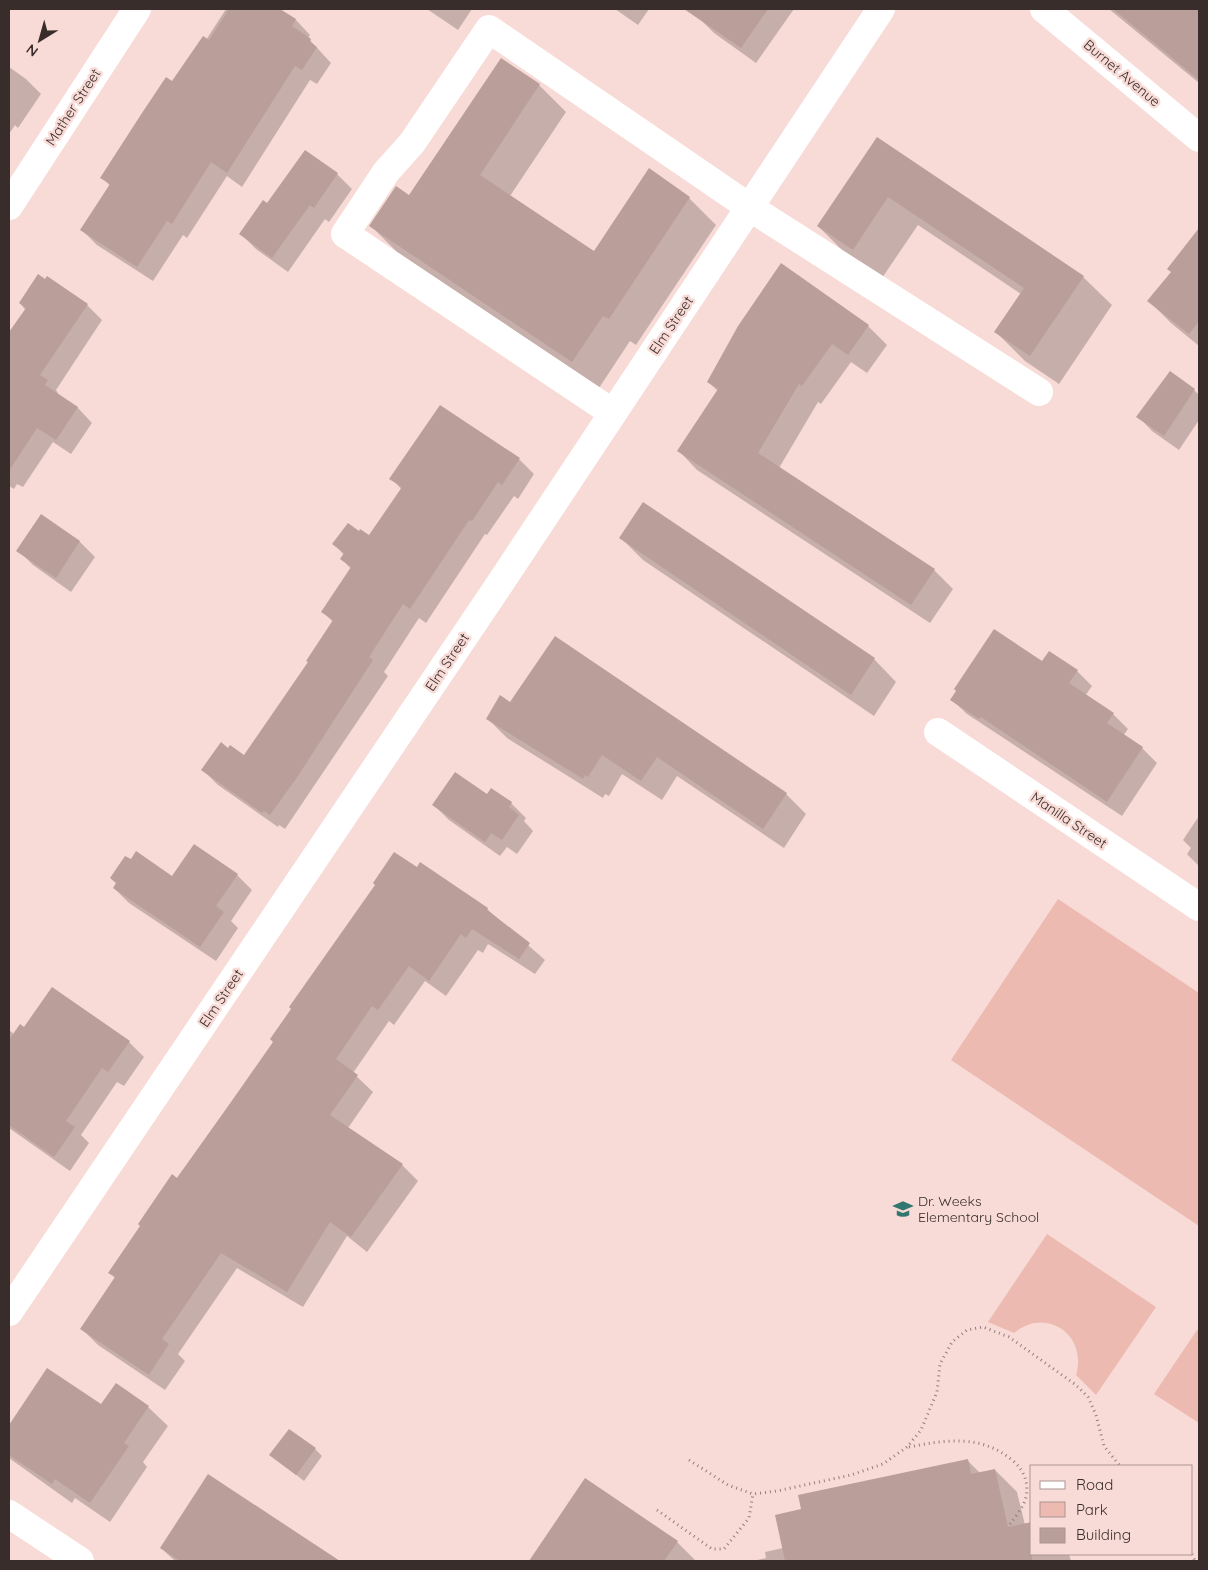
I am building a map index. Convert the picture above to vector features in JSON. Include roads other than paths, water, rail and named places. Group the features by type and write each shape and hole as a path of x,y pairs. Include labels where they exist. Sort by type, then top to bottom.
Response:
{"street":[{"name":"Mather Street","path":"9,206 137,9"},
{"name":"Elm Street","path":"9,1312 613,413 881,9"},
{"name":"Burnet Avenue","path":"1044,9 1199,138"},
{"path":"613,413 346,234 386,172 412,143 489,30 750,207 1039,392"},
{"name":"Manilla Street","path":"938,732 1199,908"},
{"path":"9,1514 80,1561"}],"place":[{"name":"Dr. Weeks Elementary School","path":"903,1209"}]}
